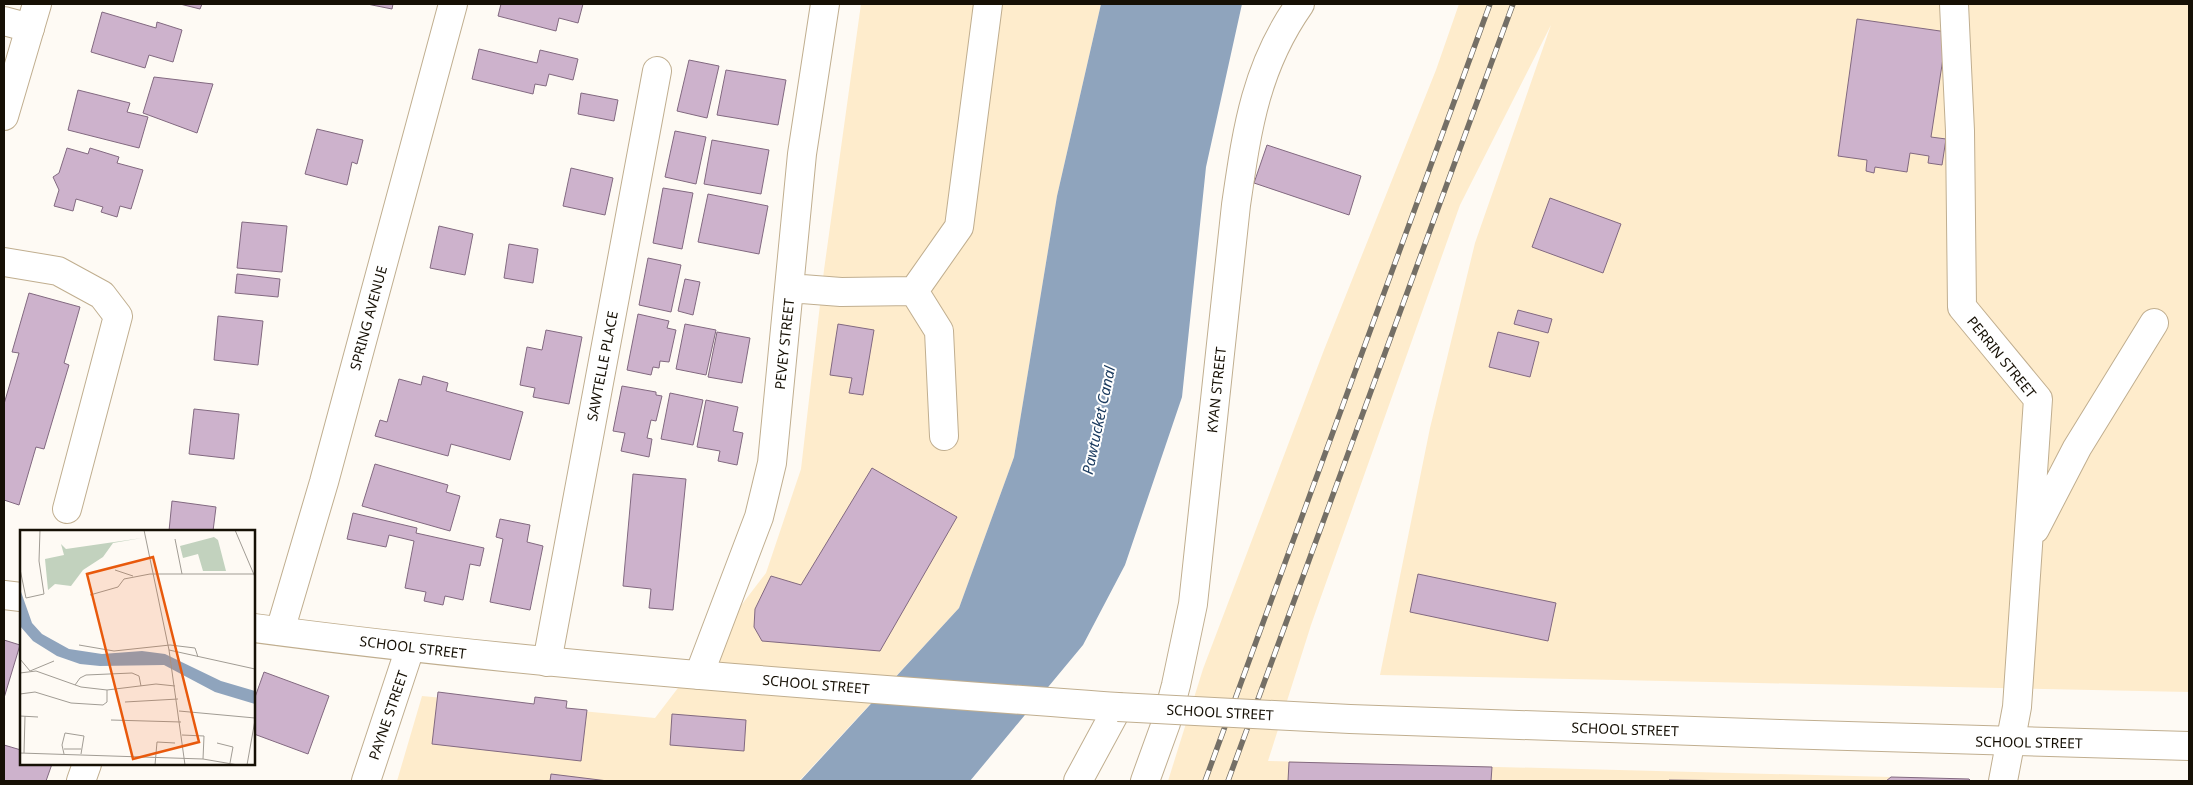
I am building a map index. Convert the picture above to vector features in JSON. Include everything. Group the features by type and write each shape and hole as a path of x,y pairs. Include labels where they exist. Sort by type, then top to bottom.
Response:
{"street":[{"name":"SPRING AVENUE","path":"280,631 324,482 453,4"},
{"name":"PEVEY STREET","path":"699,675 759,516 772,463 802,154 825,4"},
{"path":"914,291 959,227 988,4"},
{"name":"KYAN STREET","path":"1145,781 1176,685 1193,604 1236,205 1245,143 1258,87 1269,57 1283,28 1300,4"},
{"name":"PERRIN STREET","path":"1954,4 1960,131 1962,307 2038,399 2018,699 2003,781"},
{"path":"4,21 33,16 4,116"},
{"name":"SAWTELLE PLACE","path":"547,662 657,71"},
{"path":"4,262 58,270 102,296 118,316 67,508"},
{"path":"789,288 841,292 914,291"},
{"path":"914,291 939,331 944,436"},
{"path":"2030,537 2077,448 2154,323"},
{"path":"4,595 20,597"},
{"name":"SCHOOL STREET","path":"255,628 410,648 547,662 1118,707 1340,718 2011,742 2189,746"},
{"name":"PAYNE STREET","path":"366,781 410,648"},
{"path":"1078,781 1118,707"},
{"path":"81,781 87,765"}],"shaded area":[{"path":"861,4 1101,4 1057,196 1014,457 959,608 799,781 397,781 422,696 655,718 766,573 801,469 824,270"},
{"path":"1459,4 2189,4 2189,692 1380,675 1430,428 1475,243 1551,25 1460,205 1311,625 1268,761 1969,779 1971,781 1168,781 1203,669 1324,350 1436,70"}],"water":[{"name":"Pawtucket Canal","path":"1101,4 1242,4 1206,167 1182,397 1125,565 1083,645 970,781 800,781 959,608 1014,457 1057,196"}],"building":[{"path":"180,4 202,4 200,9"},
{"path":"367,4 393,4 392,9"},
{"path":"501,4 583,4 578,23 559,18 556,31 498,16"},
{"path":"102,12 156,28 157,22 182,30 173,62 149,55 145,68 91,52"},
{"path":"1857,19 1947,32 1931,137 1946,139 1942,165 1928,163 1929,156 1910,153 1907,172 1875,167 1874,173 1866,171 1867,160 1838,156"},
{"path":"479,49 537,63 540,50 578,59 573,80 549,74 546,86 535,84 533,94 472,79"},
{"path":"689,60 719,66 707,118 677,111"},
{"path":"726,70 786,80 778,125 717,115"},
{"path":"154,77 213,84 197,133 143,113"},
{"path":"78,90 130,103 127,112 148,117 139,148 68,130"},
{"path":"581,93 618,100 614,121 578,114"},
{"path":"317,129 363,140 357,164 352,162 347,185 305,174"},
{"path":"675,131 706,137 696,184 665,177"},
{"path":"712,140 769,150 761,194 704,184"},
{"path":"1267,145 1361,176 1349,215 1254,183"},
{"path":"67,148 88,154 90,148 119,157 117,163 143,170 131,209 120,206 117,217 101,212 103,207 76,199 73,211 54,206 59,190 53,177 59,173"},
{"path":"571,168 613,178 605,215 563,206"},
{"path":"663,188 693,193 682,249 653,243"},
{"path":"708,194 768,206 759,254 698,242"},
{"path":"1550,198 1621,224 1603,273 1532,247"},
{"path":"242,222 287,226 282,272 237,268"},
{"path":"439,226 473,234 465,275 430,268"},
{"path":"509,244 538,249 533,283 504,278"},
{"path":"648,258 681,265 671,312 639,305"},
{"path":"237,274 280,279 278,297 235,293"},
{"path":"685,279 700,282 693,315 678,311"},
{"path":"29,293 80,307 64,363 69,365 44,449 36,447 19,505 4,500 4,404 19,353 12,352"},
{"path":"1518,310 1552,319 1548,333 1514,324"},
{"path":"638,314 669,321 667,328 676,330 669,362 660,361 659,368 653,367 651,375 627,370"},
{"path":"218,316 263,321 258,365 214,360"},
{"path":"685,324 716,330 706,375 676,369"},
{"path":"838,324 874,330 863,395 849,393 852,378 830,375"},
{"path":"546,330 582,337 569,404 533,397 535,388 520,385 527,347 542,350"},
{"path":"717,332 750,338 742,383 708,377"},
{"path":"1498,332 1539,342 1530,377 1489,367"},
{"path":"423,376 448,383 446,391 523,412 510,460 451,444 448,456 375,436 380,420 387,422 399,379 421,385"},
{"path":"622,386 656,392 656,395 662,396 656,421 651,420 647,438 652,439 649,457 621,451 625,433 613,431"},
{"path":"670,393 703,400 693,445 661,439"},
{"path":"706,400 738,407 733,431 743,433 737,465 718,461 720,451 697,447"},
{"path":"194,409 239,414 234,459 189,454"},
{"path":"375,464 448,485 446,492 460,496 450,531 362,506"},
{"path":"872,468 957,517 880,651 762,641 754,627 755,609 771,576 801,585"},
{"path":"633,474 686,479 673,610 649,608 651,589 623,586"},
{"path":"172,501 216,507 213,530 169,530"},
{"path":"353,513 417,528 416,533 484,548 480,566 470,564 463,600 445,596 443,605 424,601 426,592 405,588 414,541 389,535 386,547 347,539"},
{"path":"500,519 530,525 527,542 543,546 530,610 490,602 503,539 496,537"},
{"path":"1418,574 1556,603 1548,641 1410,612"},
{"path":"4,640 20,645 4,698"},
{"path":"264,672 329,696 308,754 255,734 255,697"},
{"path":"438,692 534,704 535,697 567,701 566,708 587,710 581,761 432,744"},
{"path":"672,714 746,720 744,751 670,745"},
{"path":"4,745 20,750 20,765 52,765 46,781 4,781"},
{"path":"1289,762 1492,767 1491,781 1288,781"},
{"path":"551,774 608,781 550,781"},
{"path":"1891,777 1969,779 1971,781 1886,781"},
{"path":"1669,780 1753,781 1669,781"}],"railway":[{"path":"1205,781 1490,4"},
{"path":"1228,781 1513,4"}]}
